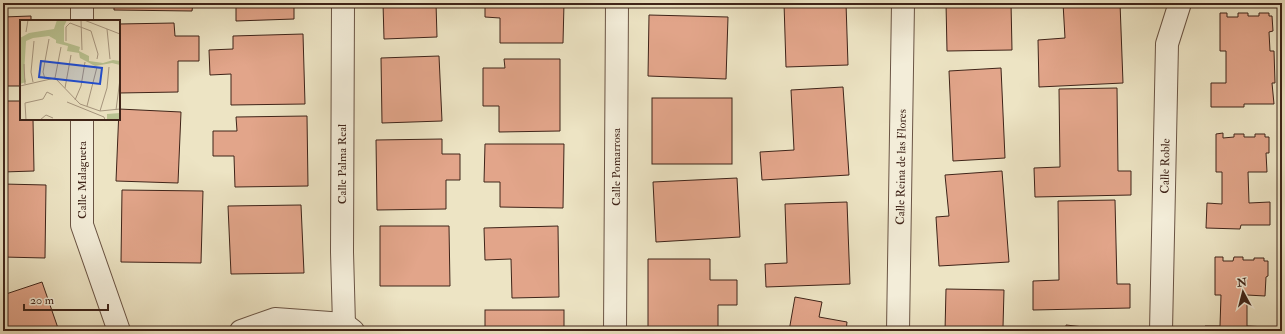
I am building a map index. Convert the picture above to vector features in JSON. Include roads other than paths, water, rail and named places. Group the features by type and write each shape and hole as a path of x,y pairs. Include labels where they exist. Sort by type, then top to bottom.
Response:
{"street":[{"path":"82,3 82,20"},
{"name":"Calle Palma Real","path":"343,3 342,252 349,328"},
{"name":"Calle Pomarrosa","path":"615,331 617,3"},
{"name":"Calle Reina de las Flores","path":"898,331 903,3"},
{"name":"Calle Roble","path":"1162,331 1167,44 1180,3"},
{"name":"Calle Malagueta","path":"82,120 82,225 119,331"},
{"path":"241,331 275,319 349,328"}]}
